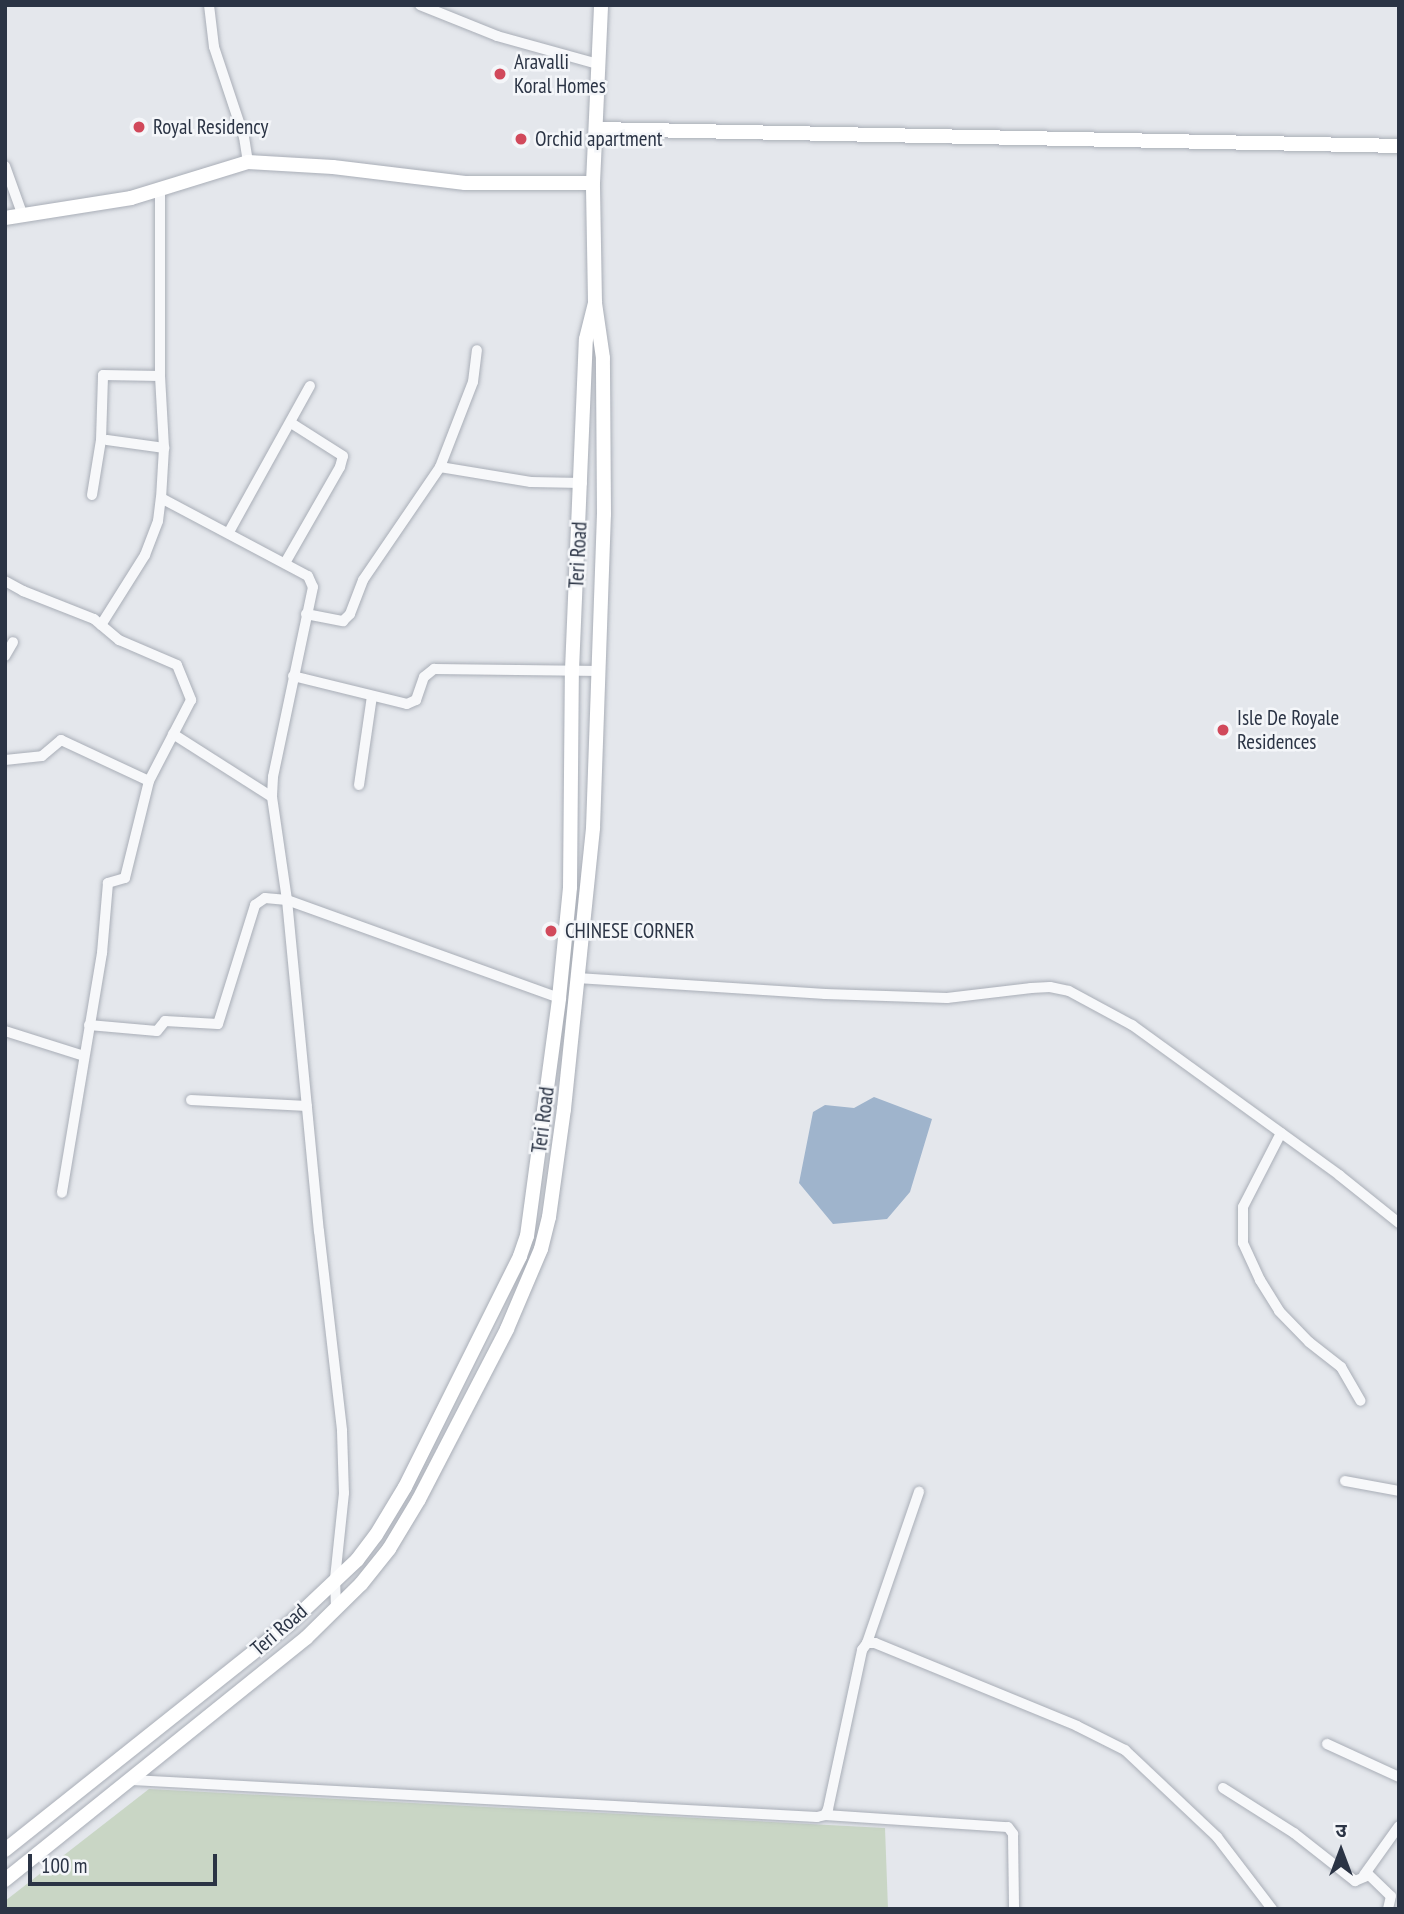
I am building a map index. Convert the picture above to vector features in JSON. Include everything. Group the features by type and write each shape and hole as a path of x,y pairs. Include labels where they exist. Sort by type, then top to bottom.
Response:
{"street":[{"path":"209,5 214,47 244,137 248,162"},
{"path":"420,5 497,36 598,64"},
{"name":"Teri Road","path":"5,1850 288,1625 357,1560 392,1510 520,1256 531,1215 559,998 570,887 572,670 586,339 595,302 593,183 601,5"},
{"path":"597,129 1399,146"},
{"path":"5,218 89,206 160,190 208,172 248,162 333,167 465,183 593,183"},
{"path":"5,166 23,216"},
{"path":"102,625 145,555 158,521 164,448 160,376 160,190"},
{"path":"5,1880 306,1638 376,1566 401,1531 527,1287 549,1217 590,867 600,671 604,514 603,358 595,302"},
{"path":"306,614 343,621 346,619 363,580 440,467 473,382 477,350"},
{"path":"92,495 101,440 103,375 160,376"},
{"path":"229,532 310,386"},
{"path":"285,564 340,467 343,456 291,422"},
{"path":"107,440 164,448"},
{"path":"440,467 531,482 582,482"},
{"path":"161,498 229,532 313,581 272,796 287,900 342,1431 344,1493 335,1578 336,1610"},
{"path":"5,581 102,625 119,640 180,668 191,699 149,781 125,878 108,883 102,953 62,1193"},
{"path":"5,656 13,642"},
{"path":"293,676 372,696 413,703 424,677 434,669 600,671"},
{"path":"359,785 372,696"},
{"path":"173,734 272,796"},
{"path":"5,760 42,756 61,740 149,781"},
{"path":"89,1025 156,1031 165,1021 218,1024 255,905 265,898 287,900 559,998"},
{"path":"578,978 825,995 947,998 1050,986 1069,990 1132,1026 1281,1133 1399,1223"},
{"path":"5,1031 84,1056"},
{"path":"554,1035 571,1036"},
{"path":"191,1100 307,1106"},
{"path":"1281,1133 1243,1207 1243,1243 1260,1280 1279,1311 1309,1342 1341,1367 1361,1401"},
{"path":"1345,1480 1399,1491"},
{"path":"825,1815 862,1650 867,1643 919,1492"},
{"path":"867,1643 875,1643 1077,1726 1125,1750 1217,1837 1272,1909"},
{"path":"1327,1744 1399,1777"},
{"path":"132,1780 354,1794 825,1815 1008,1827 1013,1834 1014,1909"},
{"path":"1223,1788 1294,1833 1355,1881 1364,1875 1399,1826"},
{"path":"1364,1875 1369,1875 1391,1896 1388,1909"}],"green space":[{"path":"149,1789 885,1828 888,1909 5,1909 5,1901"}],"water":[{"path":"874,1097 932,1119 910,1192 887,1219 833,1224 799,1183 813,1112 825,1105 854,1108"}],"place":[{"name":"Aravalli Koral Homes","path":"500,74"},
{"name":"Royal Residency","path":"139,127"},
{"name":"Orchid apartment","path":"521,139"},
{"name":"Isle De Royale Residences","path":"1223,730"},
{"name":"CHINESE CORNER","path":"551,931"}]}
